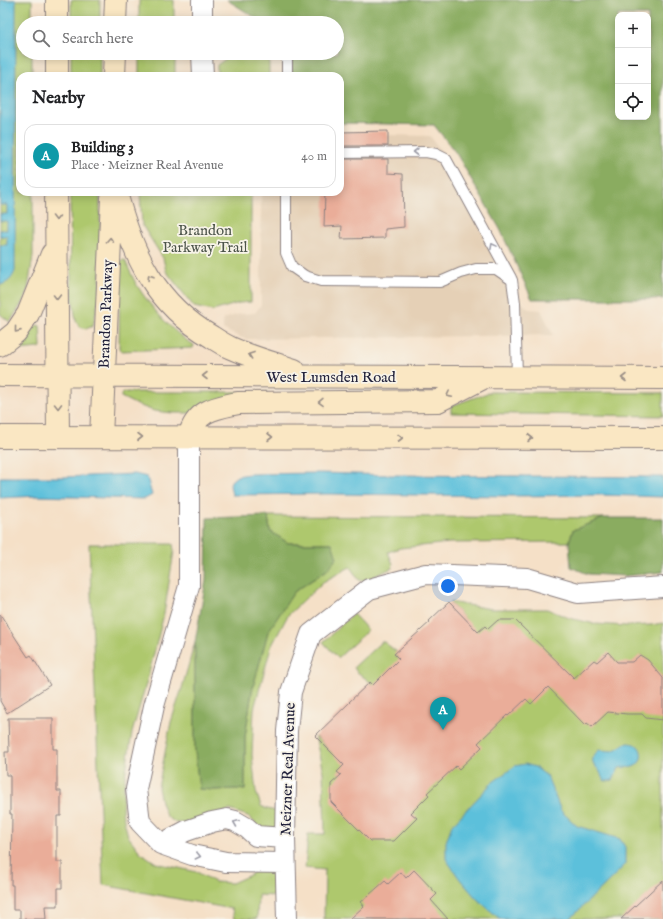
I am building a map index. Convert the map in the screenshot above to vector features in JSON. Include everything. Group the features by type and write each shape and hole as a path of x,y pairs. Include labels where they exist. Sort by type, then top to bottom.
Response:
{"main road":[{"path":"57,0 57,16"},
{"path":"115,16 116,0"},
{"path":"56,72 57,60"},
{"path":"114,72 115,60"},
{"path":"56,196 58,437"},
{"name":"Brandon Parkway","path":"101,437 112,196"},
{"path":"117,196 127,229 138,257 160,294 177,312 200,330 230,348 271,363 314,376"},
{"path":"0,345 16,332 28,314 56,244"},
{"name":"West Lumsden Road","path":"0,375 663,378"},
{"path":"190,437 192,429 198,419 212,409 238,403 438,401 484,377"},
{"path":"0,437 663,438"}],"street":[{"path":"202,0 202,16"},
{"path":"202,60 202,72"},
{"path":"190,437 189,586 154,706 136,789 140,822 161,844 192,854 226,862 285,864"},
{"name":"Meizner Real Avenue","path":"287,919 285,838 288,723 291,692 311,634 369,589 426,574 527,578 578,594 663,587"},
{"path":"161,844 186,831 212,822 227,820 235,821 241,824 256,836 285,838"},
{"path":"250,863 256,836"}],"lane":[{"path":"287,60 287,72"},
{"path":"344,153 426,152 436,154 446,159 512,280 515,303 517,377"},
{"path":"286,196 286,253 292,267 305,276 321,281 440,282 461,273 476,269 496,269 512,280"}],"shaded area":[{"path":"344,134 430,136 448,160 491,235 523,304 529,309 541,310 553,335 245,339 223,329 223,319 240,314 255,313 261,305 261,196 344,196"}],"green space":[{"path":"0,0 32,0 32,16 16,16 16,60 32,60 32,72 16,72 16,196 33,196 33,256 27,295 10,322 0,314"},
{"path":"71,0 100,0 100,16 71,16"},
{"path":"139,0 174,0 174,16 139,16"},
{"path":"227,0 663,0 663,299 532,299 500,229 456,153 434,125 344,123 344,72 292,72 291,60 344,60 344,16 253,16"},
{"path":"71,60 100,60 100,72 71,72"},
{"path":"139,60 175,60 175,72 139,72"},
{"path":"224,60 269,60 269,72 217,72 217,65"},
{"path":"70,196 100,196 100,294 93,326 86,329 80,327 76,321 71,288"},
{"name":"Brandon Parkway Trail","path":"140,196 251,196 251,302 239,303 213,311 194,307 166,271 163,258 142,225"},
{"path":"125,260 137,285 153,308 173,329 194,345 193,348 121,351 119,348 120,261"},
{"path":"38,325 40,326 41,347 18,350 18,347"},
{"path":"268,392 190,413 173,413 154,411 135,404 121,397 123,393"},
{"path":"490,392 663,393 663,416 451,413 451,406"},
{"path":"268,516 604,518 573,530 569,542 450,543 400,548 388,552 393,564 392,568 364,581 359,580 350,567 323,582 288,615 271,647 254,709 252,755 256,792 261,806 276,811 277,826 271,831 260,828 248,816 230,810 192,823 176,823 166,816 158,788 171,722 195,642 195,751 199,789 245,790 245,737 252,691 268,631 294,592 327,570 332,543 288,543 270,531"},
{"path":"268,516 270,531 288,543 332,543 337,558 327,570 294,592 268,632 252,691 245,737 245,790 199,789 195,751 195,642 206,580 207,518"},
{"path":"604,518 663,518 663,572 625,576 588,574 571,567 569,542 573,530"},
{"path":"89,544 173,544 174,551 164,614 132,733 125,776 122,812 128,836 140,852 156,863 197,872 215,882 232,883 250,875 257,870 269,870 278,881 276,896 258,895 257,919 234,919 232,909 103,885"},
{"path":"449,602 491,609 547,609 569,618 595,624 627,626 663,623 663,919 324,919 325,870 305,868 308,834 325,834 323,772 315,736 332,753 387,699 370,682 356,671 354,667 381,642 384,642 397,652 395,655 411,672 466,620"},
{"path":"353,614 368,630 338,658 323,642"}],"water":[{"path":"0,0 16,0 15,271 9,280 0,285 0,245 7,245 7,236 0,236 0,230 7,230 7,221 0,221 0,214 7,214 7,205 0,205"},
{"path":"319,473 663,477 663,497 602,495 232,495 230,485 231,481 237,476 249,474"},
{"path":"135,474 147,477 152,495 145,499 38,496 0,498 0,477 64,477"},
{"path":"624,744 635,744 640,749 640,762 633,767 619,768 613,780 605,781 602,778 600,771 593,763 595,754 599,750 613,751"},
{"path":"525,764 535,767 547,776 561,811 577,826 620,839 625,847 625,865 569,919 500,919 476,898 459,878 446,859 446,842 452,825 493,782 515,766"}],"building":[{"path":"388,131 388,146 344,146 344,132"},
{"path":"344,159 388,159 388,173 403,174 404,227 385,229 385,238 341,239 342,226 324,227 325,196 344,196"},
{"path":"449,602 478,632 485,626 488,629 498,620 515,620 574,678 594,660 597,662 608,652 617,662 632,662 640,655 648,660 663,678 663,720 646,718 642,714 608,712 592,727 587,723 585,725 548,687 531,704 526,699 508,716 507,715 478,743 482,747 459,769 456,766 427,793 429,795 411,813 417,818 394,841 370,841 331,802 331,784 341,775 337,772 344,765 315,736 370,682 373,685 399,659 394,654 430,622 429,621"},
{"path":"0,614 28,657 31,655 50,685 7,713 0,701"},
{"path":"8,718 53,718 53,749 57,749 57,791 61,791 61,816 57,816 57,862 62,862 62,888 58,888 58,906 45,906 46,919 20,919 20,910 13,910 13,885 11,885 12,814 10,814 10,775 6,775 5,752 9,752"},
{"path":"414,870 437,894 431,900 448,919 350,919 364,906 361,902 385,881 388,884 401,872 406,878"},
{"path":"663,880 663,919 621,919"}],"place":[{"name":"Building 3","path":"443,730"}]}
